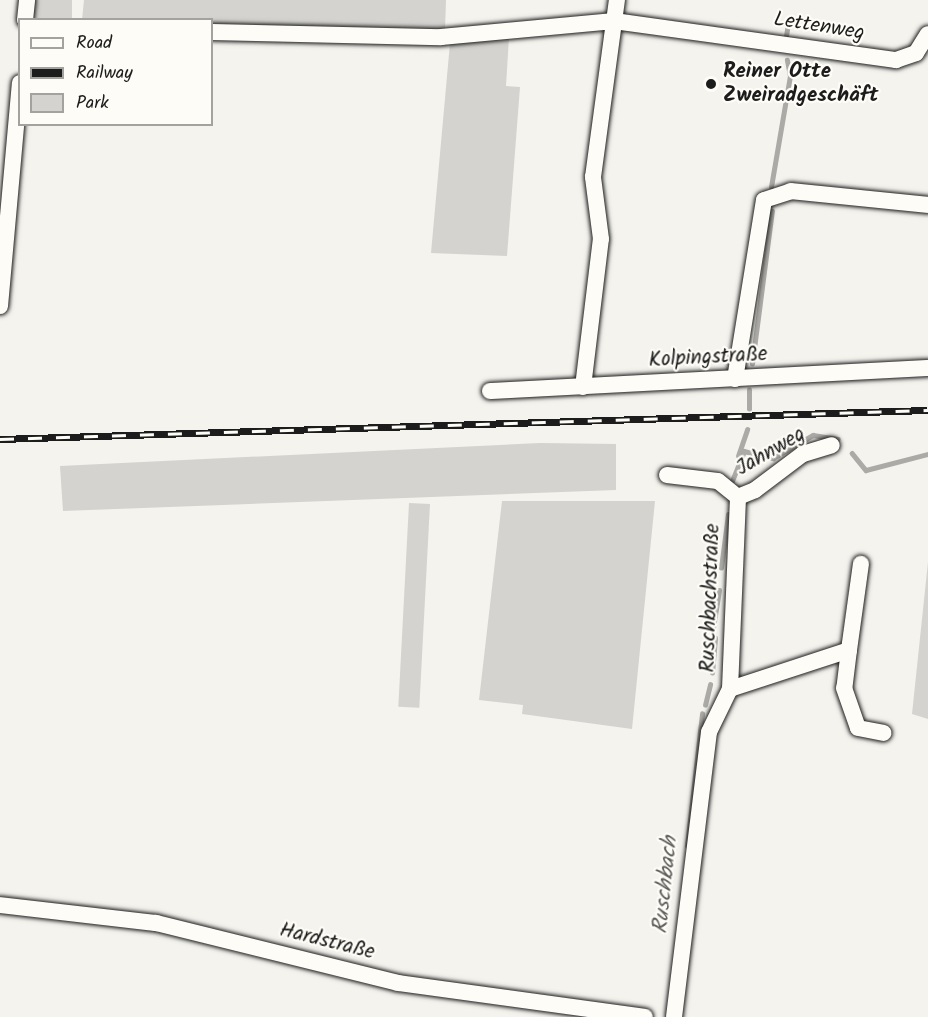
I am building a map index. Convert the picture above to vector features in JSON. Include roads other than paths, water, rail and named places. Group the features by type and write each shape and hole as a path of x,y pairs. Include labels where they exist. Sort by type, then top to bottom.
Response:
{"street":[{"path":"25,18 27,0"},
{"path":"583,387 601,239 593,177 617,0"},
{"name":"Lettenweg","path":"213,32 441,36 614,21 856,57 896,60 916,53 928,34"},
{"path":"0,306 18,105"},
{"path":"735,379 764,200 791,191 928,206"},
{"name":"Kolpingstraße","path":"490,391 928,368"},
{"name":"Jahnweg","path":"667,476 718,481 738,497 755,490 804,453 832,445"},
{"name":"Ruschbachstraße","path":"674,1017 709,732 730,689 738,497"},
{"path":"861,564 844,688 858,728 884,733"},
{"path":"730,689 849,650"},
{"name":"Hardstraße","path":"0,905 156,923 398,983 645,1017"}],"waterway":[{"path":"786,36 788,23"},
{"path":"771,187 790,76 787,60"},
{"path":"752,364 772,211"},
{"path":"749,390 749,409"},
{"path":"738,456 747,430"},
{"path":"732,481 744,451 773,458 813,435 838,439"},
{"path":"852,453 866,470 928,454"},
{"path":"721,568 728,514"},
{"path":"713,628 719,590"},
{"path":"712,673 715,638"},
{"path":"705,705 710,685"},
{"name":"Ruschbach","path":"687,846 702,714"}],"railway":[{"path":"0,439 928,410"}],"place":[{"name":"Reiner Otte Zweiradgeschäft","path":"711,84"}]}
